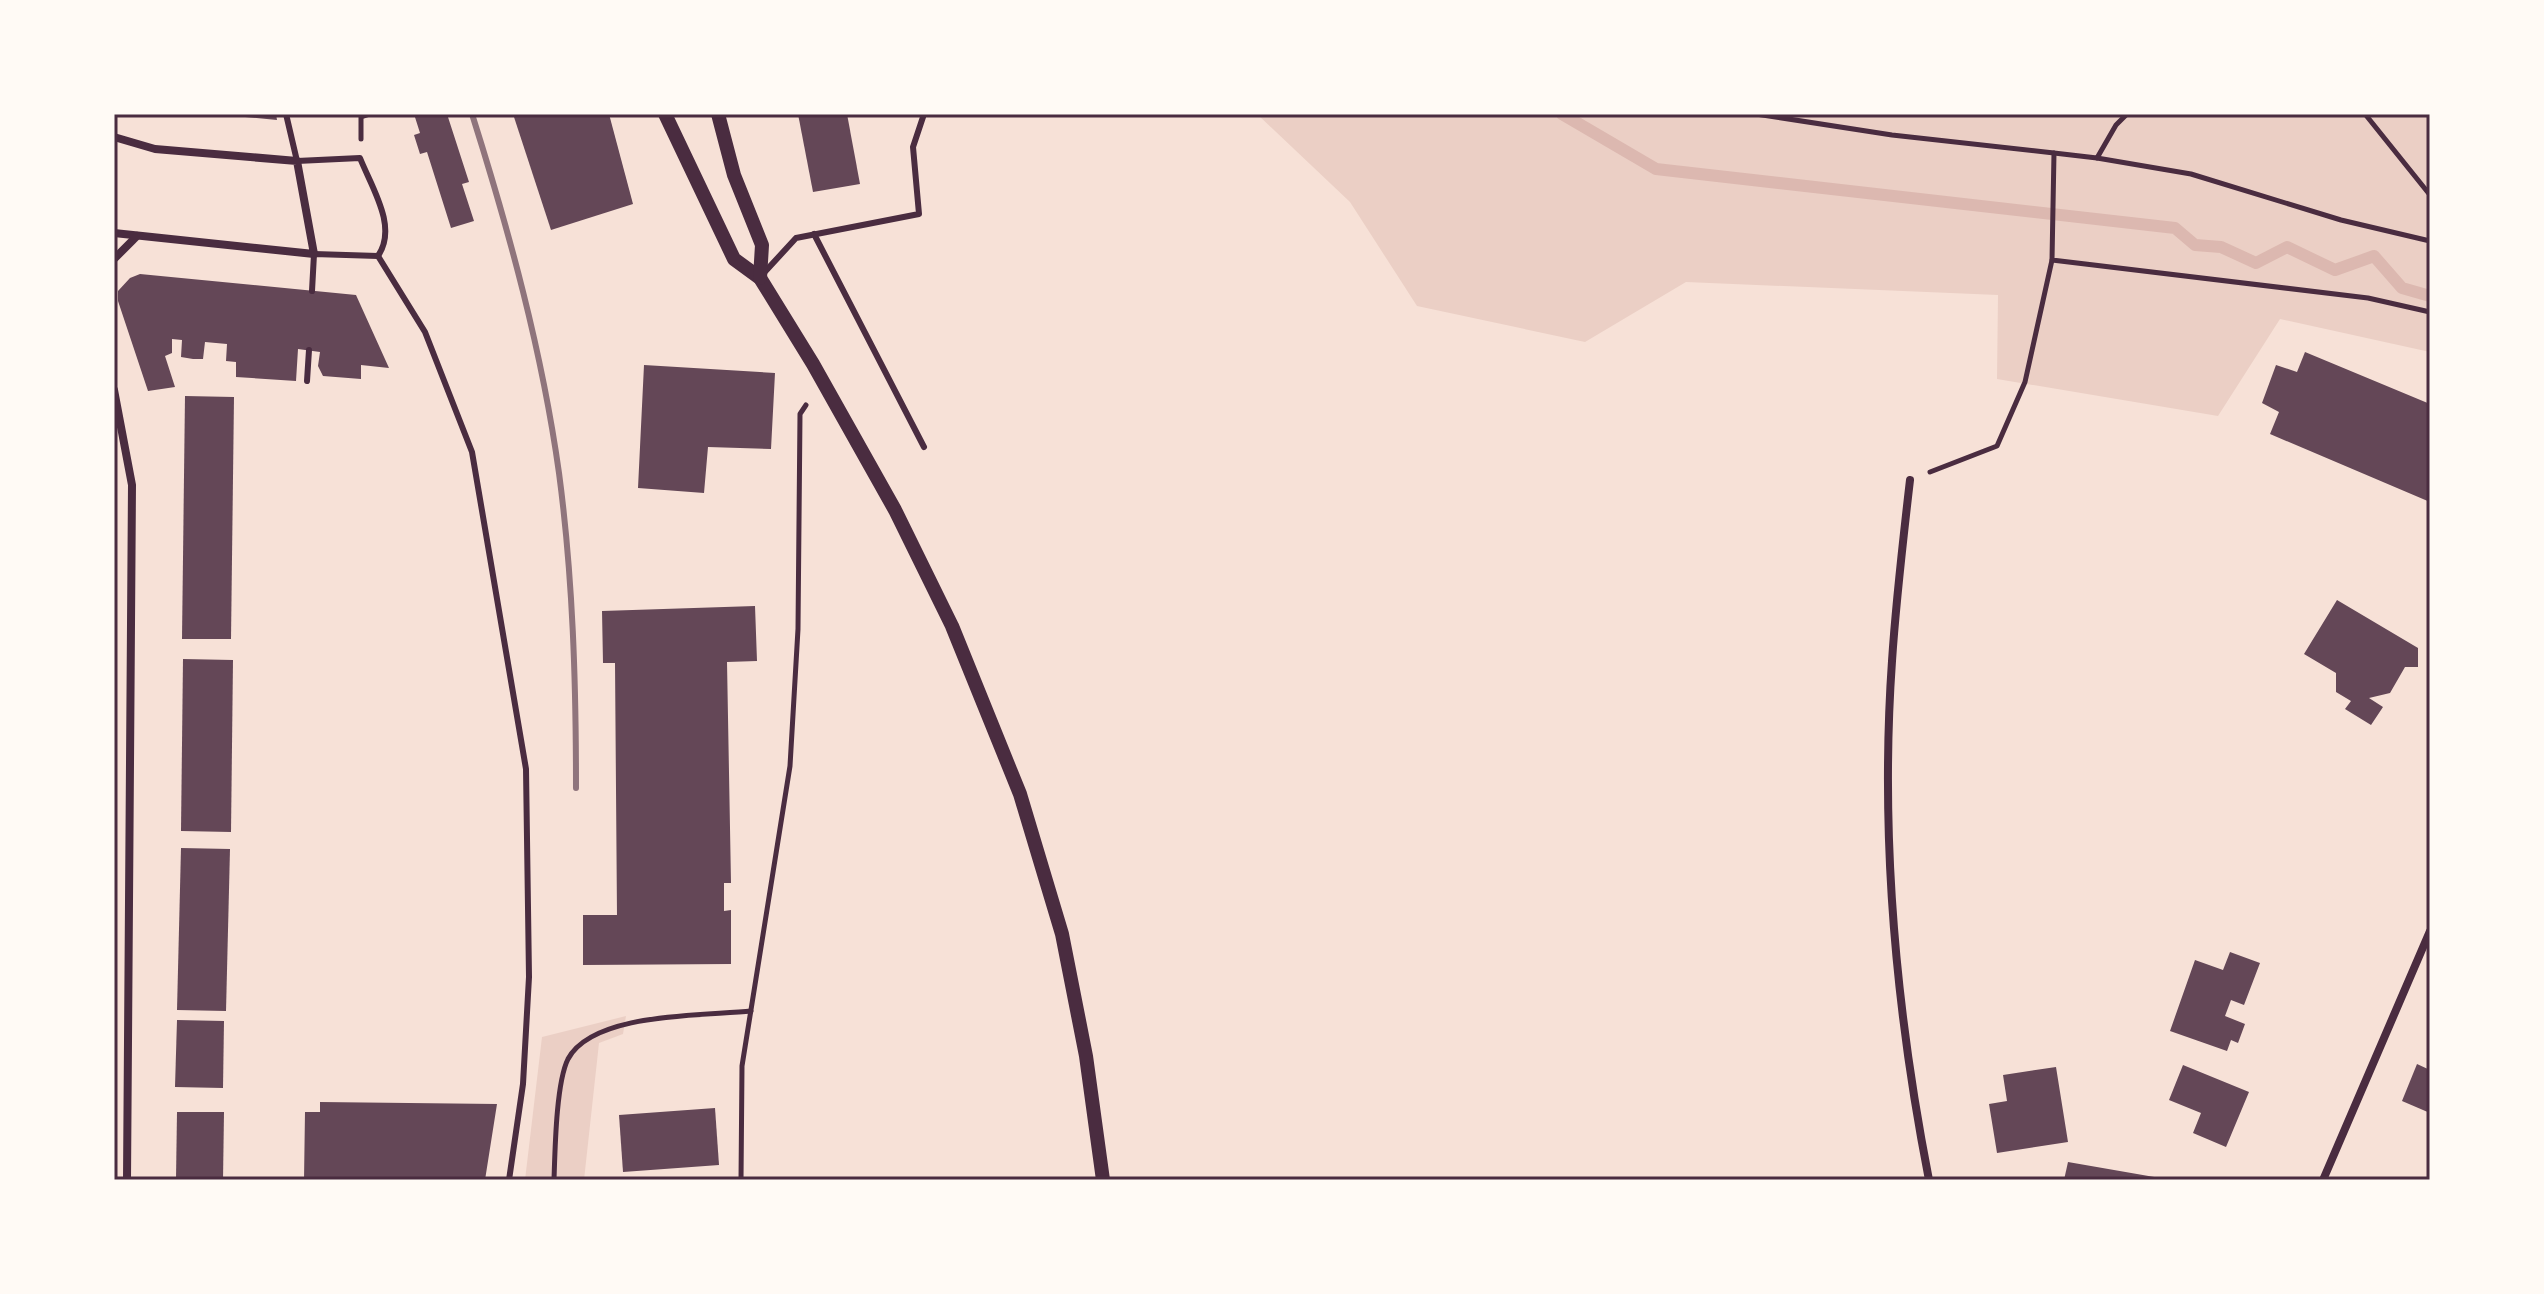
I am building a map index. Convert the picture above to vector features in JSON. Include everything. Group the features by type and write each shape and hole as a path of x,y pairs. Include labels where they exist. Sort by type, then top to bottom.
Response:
{"street":[{"path":"665,114 734,259 760,278 823,382 895,510 952,626 1020,794 1062,934 1086,1056 1103,1180"},
{"path":"718,114 734,175 762,245 760,278"},
{"path":"114,137 155,149 297,161 314,254 114,233"},
{"path":"114,259 137,236"},
{"path":"114,390 132,485 127,1180"},
{"path":"1910,480 1892,663 1890,853 1903,1011 1929,1180"},
{"path":"2323,1180 2430,931"}],"lane":[{"path":"286,114 297,161 360,158 387,226 388,242 378,256"},
{"path":"760,278 796,238 919,214 913,147 924,114"},
{"path":"814,234 924,447"},
{"path":"312,291 314,254 378,256"},
{"path":"378,256 425,332 472,452 526,769 529,977 523,1084 509,1180"},
{"path":"307,381 309,350"}],"path":[{"path":"1756,114 1892,135 2097,158 2191,174 2341,220 2430,241"},
{"path":"2097,158 2116,125 2127,114"},
{"path":"2365,114 2430,195"},
{"path":"1910,480 1997,446 2025,382 2052,260 2054,153"},
{"path":"2052,260 2368,298 2430,312"},
{"path":"741,1180 742,1066 790,766 798,629 800,414 823,382"},
{"path":"554,1180 557,1118 568,1059 585,1038 614,1025 751,1011"}],"shaded area":[{"path":"1257,114 2430,114 2430,352 2280,319 2218,416 1997,379 1998,295 1686,282 1585,342 1417,306 1350,202"},
{"path":"626,1016 623,1034 599,1043 584,1180 525,1180 542,1037"}],"building":[{"path":"276,114 277,120 234,116"},
{"path":"414,114 447,114 469,182 462,184 474,221 451,228 427,152 420,154 414,135 420,133"},
{"path":"513,114 609,114 633,204 551,230"},
{"path":"798,114 847,114 860,184 813,192"},
{"path":"140,274 356,295 389,368 361,365 361,379 323,376 318,366 320,352 298,349 296,381 236,377 236,362 226,361 227,344 205,342 203,359 193,359 181,357 182,340 172,339 172,353 165,356 175,387 148,391 118,301 118,291 130,278"},
{"path":"2305,352 2430,404 2430,502 2270,434 2279,412 2262,403 2276,365 2297,372"},
{"path":"644,365 775,373 771,449 708,447 704,493 638,488"},
{"path":"185,396 234,397 231,639 182,639"},
{"path":"2337,600 2418,648 2418,667 2405,667 2390,693 2369,698 2383,707 2371,725 2345,709 2351,701 2336,692 2336,673 2304,654"},
{"path":"755,606 757,661 727,662 731,883 724,883 724,911 731,910 731,964 583,965 583,915 617,915 615,663 603,663 602,611"},
{"path":"183,659 233,660 231,832 181,831"},
{"path":"181,848 230,849 226,1011 177,1010"},
{"path":"2230,952 2260,963 2244,1005 2231,1000 2225,1016 2245,1024 2238,1043 2231,1040 2227,1051 2170,1031 2195,960 2223,970"},
{"path":"177,1020 224,1021 223,1088 175,1087"},
{"path":"2417,1064 2430,1070 2430,1113 2402,1101"},
{"path":"2183,1065 2249,1092 2226,1147 2193,1133 2201,1113 2169,1100"},
{"path":"2056,1067 2068,1142 1997,1153 1989,1104 2007,1101 2003,1075"},
{"path":"320,1102 497,1104 485,1180 304,1180 305,1112 320,1112"},
{"path":"715,1108 719,1165 623,1172 619,1115"},
{"path":"177,1112 224,1112 223,1180 176,1179"},
{"path":"2068,1162 2160,1178 2160,1180 2064,1180"}],"waterway":[{"path":"1562,114 1656,169 2175,228 2195,245 2221,247 2256,263 2287,247 2335,270 2374,256 2402,288 2430,296"}],"railway":[{"path":"472,114 523,292 552,427 568,552 576,788"}]}
